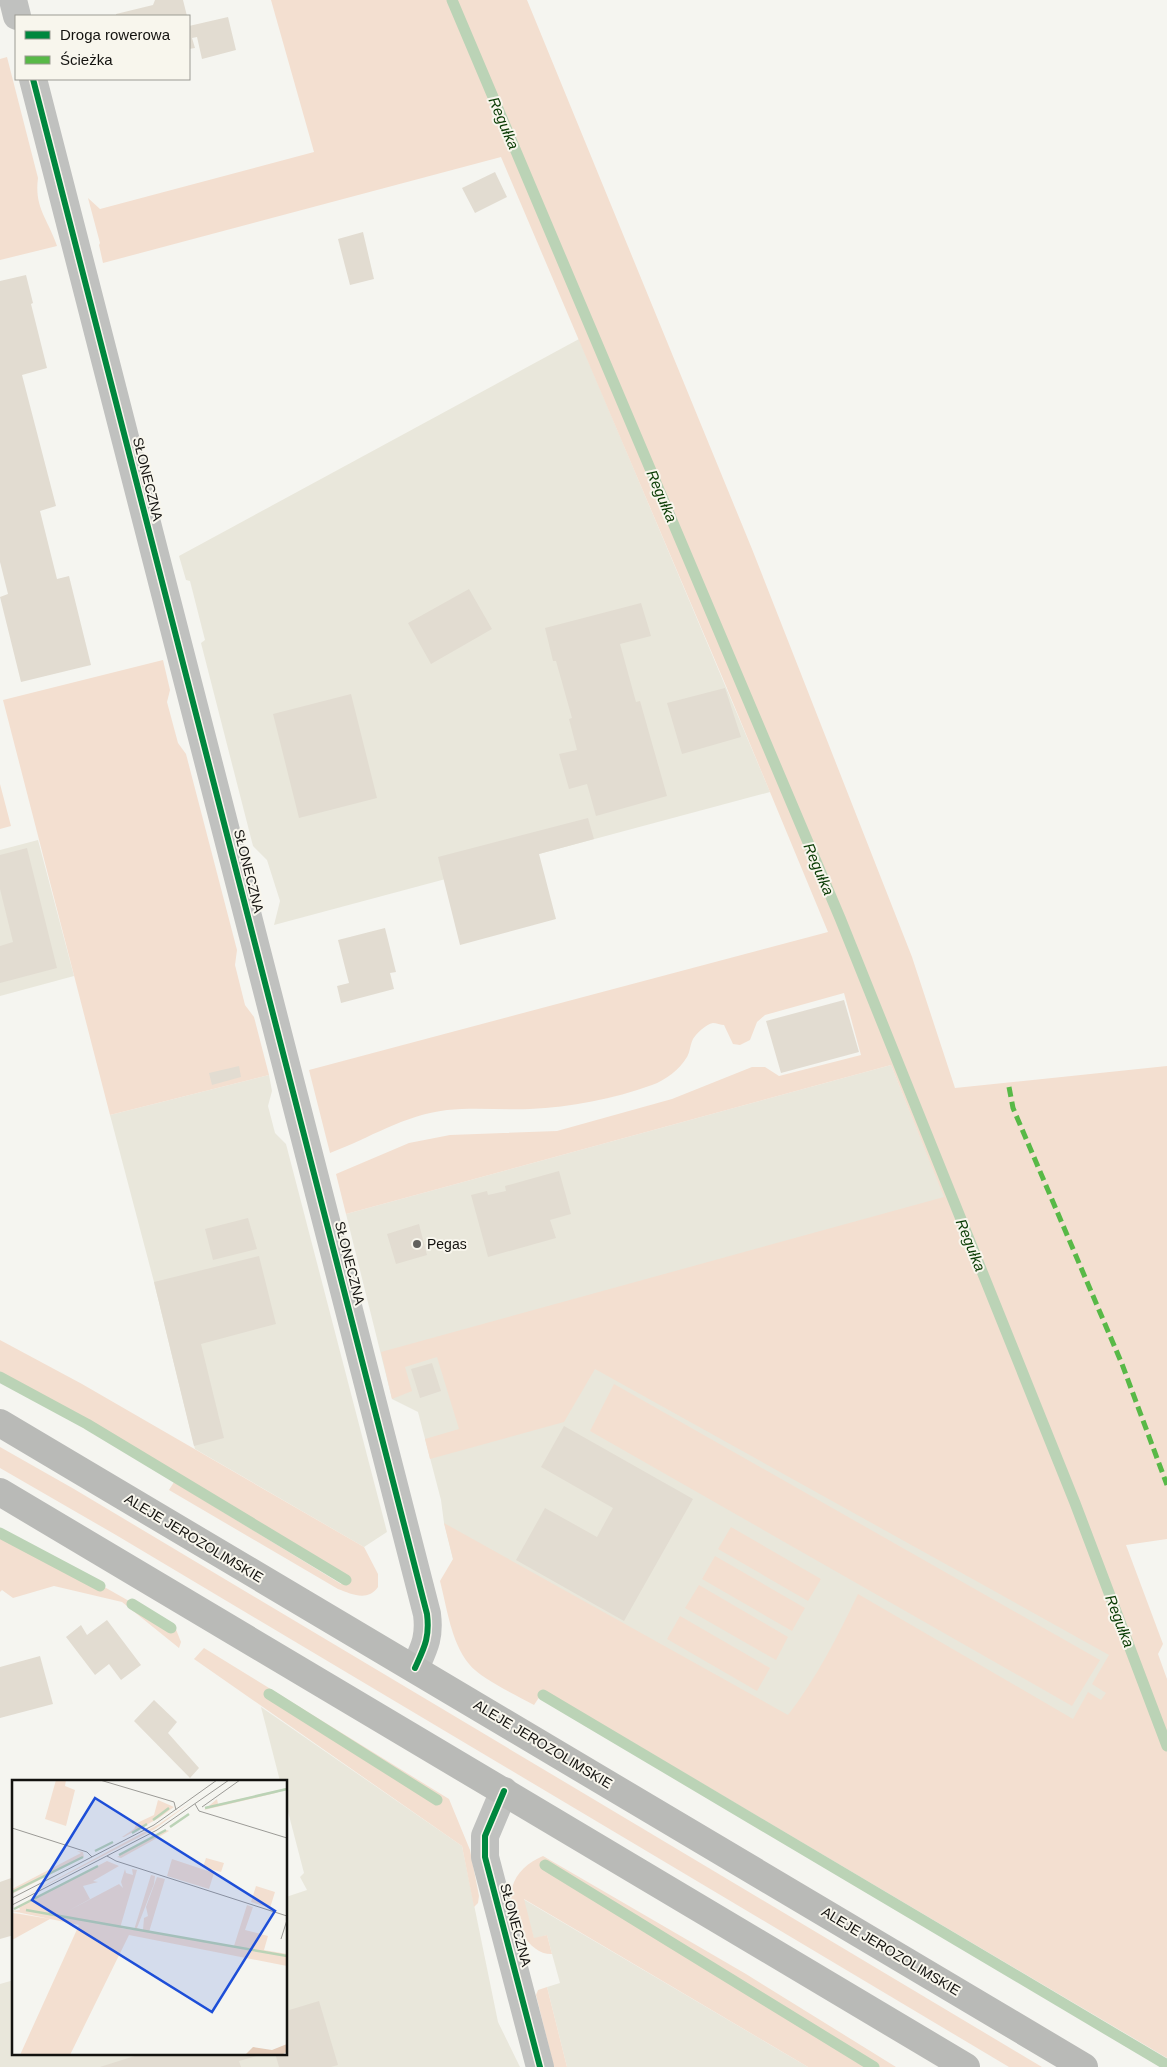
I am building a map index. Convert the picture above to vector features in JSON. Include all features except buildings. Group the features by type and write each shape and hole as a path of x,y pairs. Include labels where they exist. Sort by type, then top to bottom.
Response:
{"main road":[{"name":"ALEJE JEROZOLIMSKIE","path":"0,1423 1084,2067"},
{"path":"0,1492 966,2067"}],"street":[{"path":"13,0 17,15"},
{"name":"SŁONECZNA","path":"33,80 427,1614 429,1630 426,1644 415,1668"},
{"name":"SŁONECZNA","path":"504,1791 485,1836 485,1857 540,2067"}],"shaded area":[{"path":"271,0 527,0 752,549 912,957 955,1088 1167,1066 1167,1539 1126,1545 1163,1644 1158,1654 1167,1679 1167,2058 544,1690 534,1705 499,1686 474,1670 458,1646 450,1624 440,1581 453,1559 444,1523 788,1715 826,1657 858,1594 1073,1719 1088,1692 1101,1700 1106,1693 1092,1684 1109,1655 595,1369 564,1422 430,1459 425,1439 459,1429 437,1357 405,1367 412,1391 392,1399 381,1352 944,1197 891,1065 346,1214 336,1174 409,1143 450,1135 557,1131 672,1099 752,1067 765,1067 779,1076 861,1055 844,993 765,1015 757,1022 750,1040 740,1045 733,1044 724,1025 714,1023 707,1025 694,1037 687,1057 672,1074 652,1085 637,1090 592,1102 561,1106 530,1109 457,1109 431,1113 402,1122 330,1153 309,1070 828,932 726,686 501,157 103,263 100,243 88,198 100,209 314,152"},
{"path":"7,57 38,178 37,188 40,206 57,246 0,260 0,59"},
{"path":"579,339 770,792 274,925 280,901 267,860 253,846 201,643 205,640 190,581 186,580 179,556"},
{"path":"163,660 170,690 167,702 178,743 186,754 237,950 235,965 245,1005 254,1017 269,1075 110,1115 3,700"},
{"path":"0,784 11,826 0,829"},
{"path":"38,840 74,976 0,996 0,850"},
{"path":"891,1065 1127,1647 1096,1980 453,1559 444,1523 441,1500 418,1412 392,1399 346,1214"},
{"path":"269,1075 272,1091 268,1106 275,1133 286,1144 387,1532 364,1547 195,1449 110,1115"},
{"path":"0,1340 82,1384 364,1547 378,1574 378,1587 374,1592 364,1596 354,1595 338,1589 169,1490 174,1482 341,1584 346,1576 106,1431 0,1372"},
{"path":"614,1384 1100,1660 1072,1706 590,1431"},
{"path":"0,1447 74,1489 1042,2067 1009,2067 116,1535 0,1468"},
{"path":"731,1527 821,1579 808,1601 718,1549"},
{"path":"0,1528 175,1627 181,1642 179,1648 122,1602 54,1586 13,1598 2,1590 0,1592"},
{"path":"715,1556 805,1608 792,1631 702,1579"},
{"path":"699,1585 788,1637 776,1660 685,1608"},
{"path":"680,1616 770,1668 757,1691 667,1639"},
{"path":"204,1648 449,1799 470,1850 479,1896 478,1903 474,1907 462,1846 194,1659"},
{"path":"261,1707 462,1846 498,2022 520,2067 0,2067 0,1984 12,1981 12,2054 288,2054 288,1896 307,1890 300,1877 304,1873 288,1812 288,1780 280,1780"},
{"path":"543,1856 746,1974 896,2067 808,2067 524,1899 534,1938 547,1935 552,1954 534,1947 526,1940 520,1930 512,1908 511,1897 514,1882 520,1872 533,1861"},
{"path":"523,1899 808,2067 567,2067 547,1987 560,1983 547,1935 534,1939"},
{"path":"547,1987 567,2067 554,2067 536,1995 538,1990"}],"waterway":[{"name":"Regułka","path":"452,0 840,918 1075,1503 1167,1746"},
{"path":"0,1377 87,1424 346,1580"},
{"path":"0,1533 100,1586"},
{"path":"132,1604 171,1628"},
{"path":"269,1694 437,1800"},
{"path":"543,1695 1167,2065"},
{"path":"545,1865 874,2067"}],"marked path":[{"path":"1009,1087 1013,1108 1122,1364 1167,1485"}],"cycle path":[{"path":"33,80 427,1614 427,1636 415,1668"},
{"path":"504,1791 485,1836 485,1857 540,2067"}],"place":[{"name":"Pegas","path":"417,1244"}]}
